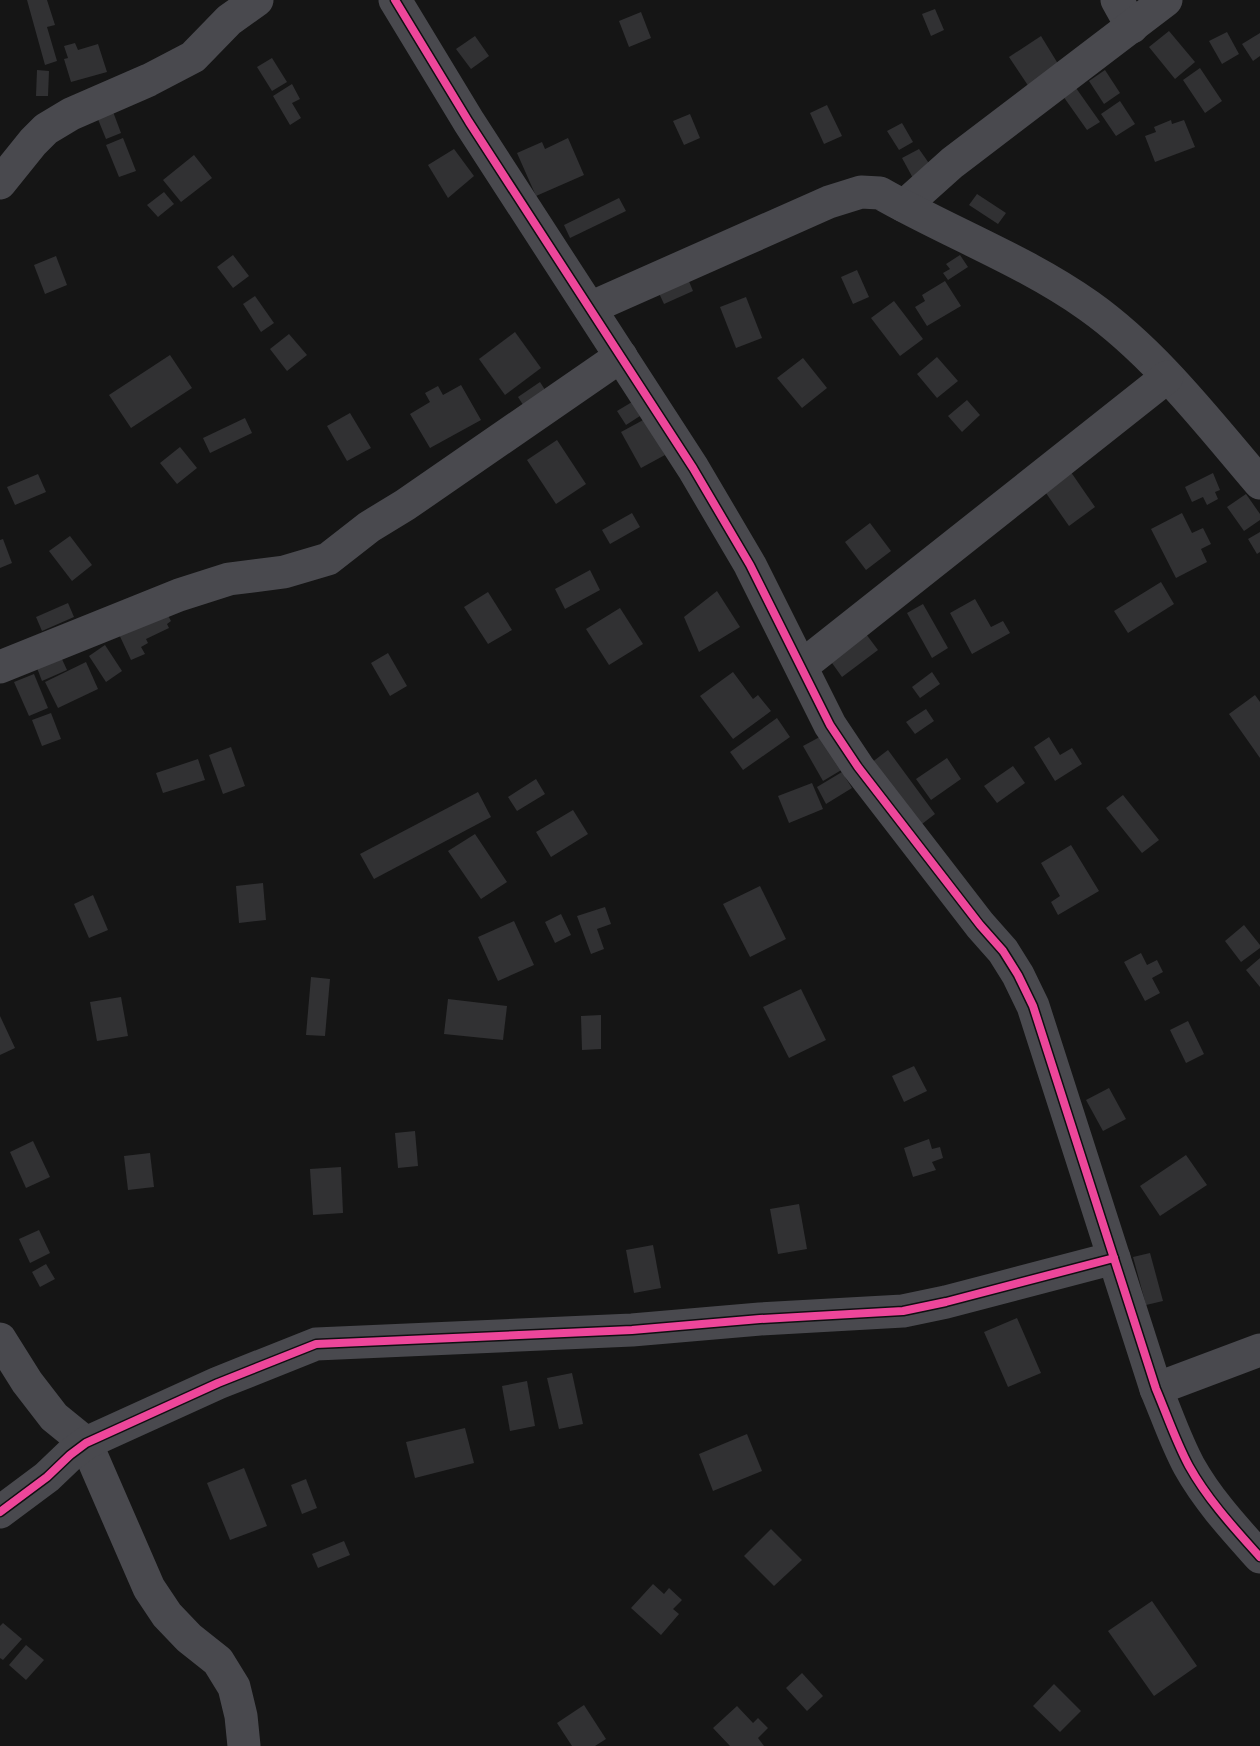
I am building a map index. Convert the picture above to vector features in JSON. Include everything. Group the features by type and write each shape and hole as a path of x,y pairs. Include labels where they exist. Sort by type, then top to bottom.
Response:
{"street":[{"path":"0,183 46,129 71,114 149,80 193,57 228,20 256,0"},
{"path":"395,0 462,112 722,515 802,666 830,725 858,767 973,916 1003,951 1018,975 1033,1006 1156,1389 1188,1464 1207,1495 1260,1557"},
{"path":"904,206 1124,13 1166,0"},
{"path":"590,308 846,195 861,192 880,193 1007,258 1089,306 1130,339 1167,377 1260,483"},
{"path":"0,667 178,595 229,579 284,572 328,559 369,527 405,505 621,356"},
{"path":"802,666 1167,377"},
{"path":"0,1512 47,1477 86,1443 218,1383 316,1344 632,1330 780,1317 903,1311 1114,1258"},
{"path":"0,1339 27,1383 54,1417 86,1443 149,1588 167,1616 189,1638 218,1661 234,1687 241,1716 244,1746"},
{"path":"1156,1389 1260,1350"}],"building":[{"path":"27,0 47,0 55,25 47,27 57,61 45,65"},
{"path":"935,9 944,30 931,36 922,14"},
{"path":"641,12 651,38 629,47 619,21"},
{"path":"1169,31 1195,62 1175,79 1149,47"},
{"path":"1227,32 1239,54 1222,64 1209,41"},
{"path":"1260,33 1260,56 1253,61 1242,44"},
{"path":"475,36 489,56 471,69 456,49"},
{"path":"1041,36 1060,67 1029,87 1009,57"},
{"path":"75,43 78,50 98,44 107,72 71,82 64,59 68,58 64,46"},
{"path":"272,58 287,82 272,91 257,67"},
{"path":"1200,68 1222,101 1205,113 1183,80"},
{"path":"37,70 49,71 48,96 36,96"},
{"path":"1105,70 1120,93 1104,104 1089,81"},
{"path":"292,84 300,99 292,103 301,118 290,125 273,96"},
{"path":"1076,88 1100,122 1087,130 1063,96"},
{"path":"109,101 121,133 106,139 93,107"},
{"path":"1120,101 1135,124 1116,136 1101,114"},
{"path":"827,105 842,136 824,144 810,113"},
{"path":"690,114 700,138 684,145 673,121"},
{"path":"1171,120 1172,124 1184,120 1195,147 1155,162 1145,136 1156,132 1154,127"},
{"path":"902,123 913,142 899,150 887,131"},
{"path":"123,138 136,171 119,177 106,145"},
{"path":"568,138 584,175 536,196 517,153 542,142 545,149"},
{"path":"454,149 474,176 448,198 428,165"},
{"path":"919,149 933,169 914,180 902,158"},
{"path":"194,155 212,178 181,202 163,180"},
{"path":"164,192 174,204 158,217 147,205"},
{"path":"977,194 1006,213 998,224 969,205"},
{"path":"619,198 626,211 570,238 564,225"},
{"path":"233,255 249,276 233,288 217,267"},
{"path":"960,255 968,267 948,280 943,273 950,269 946,264"},
{"path":"56,256 67,285 45,294 34,265"},
{"path":"857,270 869,297 853,304 841,277"},
{"path":"688,279 693,291 664,304 658,291"},
{"path":"945,281 961,306 927,326 915,307 925,301 922,295"},
{"path":"255,296 274,323 261,332 243,304"},
{"path":"746,297 762,338 736,348 720,307"},
{"path":"894,301 923,339 900,356 871,318"},
{"path":"515,332 541,368 505,395 479,359"},
{"path":"289,334 307,355 287,371 270,349"},
{"path":"170,355 192,388 131,428 109,395"},
{"path":"937,357 958,381 937,398 917,374"},
{"path":"803,358 827,388 802,408 777,378"},
{"path":"540,382 549,396 527,411 518,397"},
{"path":"461,385 481,420 430,448 410,414 430,402 425,393 438,386 443,395"},
{"path":"967,400 980,415 962,432 948,416"},
{"path":"632,402 640,416 626,425 617,411"},
{"path":"350,413 371,448 347,461 327,426"},
{"path":"245,418 252,433 210,453 203,438"},
{"path":"645,419 665,455 641,468 621,432"},
{"path":"557,440 586,484 556,504 527,460"},
{"path":"180,447 197,468 177,484 160,463"},
{"path":"1066,465 1095,507 1069,526 1039,483"},
{"path":"1213,473 1220,490 1215,492 1218,499 1207,505 1203,497 1192,502 1185,487"},
{"path":"38,474 46,492 15,505 7,487"},
{"path":"1246,494 1260,514 1260,520 1244,531 1227,507"},
{"path":"632,513 640,527 610,544 602,530"},
{"path":"1182,513 1192,533 1203,528 1211,544 1201,549 1207,562 1176,578 1151,529"},
{"path":"870,523 891,551 866,570 845,542"},
{"path":"1260,532 1260,552 1257,554 1248,539"},
{"path":"70,536 92,565 72,581 49,551"},
{"path":"3,539 12,563 0,568 0,540"},
{"path":"590,570 600,590 565,609 555,589"},
{"path":"1161,582 1174,604 1128,633 1114,611"},
{"path":"717,591 740,627 699,652 684,617"},
{"path":"488,592 512,630 488,644 464,607"},
{"path":"975,599 991,627 1003,621 1010,633 972,654 950,613"},
{"path":"68,603 74,617 42,631 36,617"},
{"path":"923,604 948,648 932,658 907,613"},
{"path":"164,608 171,621 167,624 169,628 146,639 148,643 141,647 145,654 131,660 117,630"},
{"path":"620,608 643,644 609,665 586,629"},
{"path":"863,630 878,650 842,677 827,656"},
{"path":"105,645 122,671 106,682 89,656"},
{"path":"388,653 407,686 390,696 371,663"},
{"path":"61,657 67,670 42,681 37,668"},
{"path":"86,662 98,689 58,708 45,682"},
{"path":"733,672 753,699 758,695 771,711 733,739 700,696"},
{"path":"932,672 940,684 920,698 912,687"},
{"path":"34,674 48,708 29,716 14,682"},
{"path":"1255,695 1260,702 1260,758 1229,714"},
{"path":"926,709 934,721 915,734 906,722"},
{"path":"51,713 61,739 42,746 32,720"},
{"path":"777,718 790,737 743,770 730,752"},
{"path":"829,732 848,766 823,781 803,746"},
{"path":"1049,737 1060,755 1072,748 1082,764 1055,781 1034,747"},
{"path":"231,747 245,786 223,794 209,755"},
{"path":"888,750 935,814 918,827 871,763"},
{"path":"947,758 961,779 931,800 916,779"},
{"path":"198,759 205,780 163,793 156,773"},
{"path":"1013,766 1025,783 997,803 984,786"},
{"path":"842,772 852,788 826,804 817,787"},
{"path":"536,779 545,794 517,811 508,797"},
{"path":"812,783 823,809 789,823 778,796"},
{"path":"478,792 491,817 374,879 360,854"},
{"path":"1123,795 1159,840 1142,853 1106,808"},
{"path":"573,810 588,834 551,857 536,832"},
{"path":"475,834 507,882 481,899 448,851"},
{"path":"1071,845 1099,891 1058,915 1051,902 1060,896 1041,863"},
{"path":"263,883 266,920 239,923 236,886"},
{"path":"760,886 786,939 750,957 723,904"},
{"path":"93,895 108,930 89,938 74,904"},
{"path":"605,907 611,924 597,929 604,949 591,954 577,916"},
{"path":"561,914 571,935 555,943 545,922"},
{"path":"514,921 534,965 498,981 478,937"},
{"path":"1244,925 1260,948 1241,962 1225,941"},
{"path":"1141,953 1147,965 1157,960 1163,972 1152,978 1160,993 1145,1001 1124,962"},
{"path":"1260,958 1260,987 1246,970"},
{"path":"311,977 330,979 325,1036 306,1035"},
{"path":"801,989 826,1040 789,1058 763,1007"},
{"path":"121,997 128,1036 97,1041 90,1002"},
{"path":"448,999 507,1006 503,1040 444,1034"},
{"path":"601,1015 601,1049 582,1050 581,1016"},
{"path":"0,1016 15,1048 0,1055"},
{"path":"1188,1021 1204,1054 1186,1063 1170,1030"},
{"path":"914,1066 927,1091 904,1102 892,1076"},
{"path":"1109,1088 1126,1119 1103,1131 1086,1100"},
{"path":"415,1131 418,1166 398,1168 395,1133"},
{"path":"929,1139 932,1149 940,1147 943,1158 932,1162 936,1170 913,1177 904,1148"},
{"path":"33,1141 50,1177 26,1188 10,1152"},
{"path":"150,1153 154,1187 128,1190 124,1156"},
{"path":"1186,1155 1207,1185 1160,1216 1140,1186"},
{"path":"341,1167 343,1213 313,1215 310,1169"},
{"path":"799,1204 807,1249 778,1254 770,1209"},
{"path":"39,1230 50,1253 30,1263 19,1239"},
{"path":"653,1245 661,1288 634,1293 626,1250"},
{"path":"1150,1253 1163,1301 1146,1305 1133,1257"},
{"path":"46,1264 55,1279 40,1287 32,1272"},
{"path":"1017,1318 1041,1373 1008,1387 984,1332"},
{"path":"572,1373 583,1424 559,1429 547,1378"},
{"path":"527,1381 535,1426 510,1431 502,1386"},
{"path":"465,1428 474,1463 415,1478 406,1442"},
{"path":"747,1434 762,1471 713,1491 699,1454"},
{"path":"244,1468 267,1526 230,1540 207,1483"},
{"path":"306,1479 317,1508 302,1514 291,1485"},
{"path":"771,1529 802,1560 774,1586 744,1556"},
{"path":"344,1541 350,1555 318,1568 312,1554"},
{"path":"653,1584 664,1594 669,1588 682,1600 673,1609 679,1614 661,1635 631,1608"},
{"path":"1152,1601 1197,1666 1154,1696 1108,1631"},
{"path":"3,1623 22,1639 3,1660 0,1658 0,1626"},
{"path":"26,1645 44,1660 26,1680 9,1665"},
{"path":"802,1673 823,1696 807,1711 786,1688"},
{"path":"1054,1684 1081,1711 1060,1732 1033,1706"},
{"path":"584,1705 606,1739 595,1746 572,1746 557,1723"},
{"path":"737,1706 753,1723 758,1718 768,1728 758,1738 764,1746 730,1746 713,1728"}],"cycle path":[{"path":"395,0 469,122 693,468 750,565 830,725 858,767 980,925 1003,951 1018,975 1033,1006 1156,1389 1176,1438 1189,1466 1204,1490 1260,1557"},
{"path":"0,1512 47,1477 86,1443 218,1383 316,1344 632,1330 760,1319 903,1311 1114,1258"}]}
